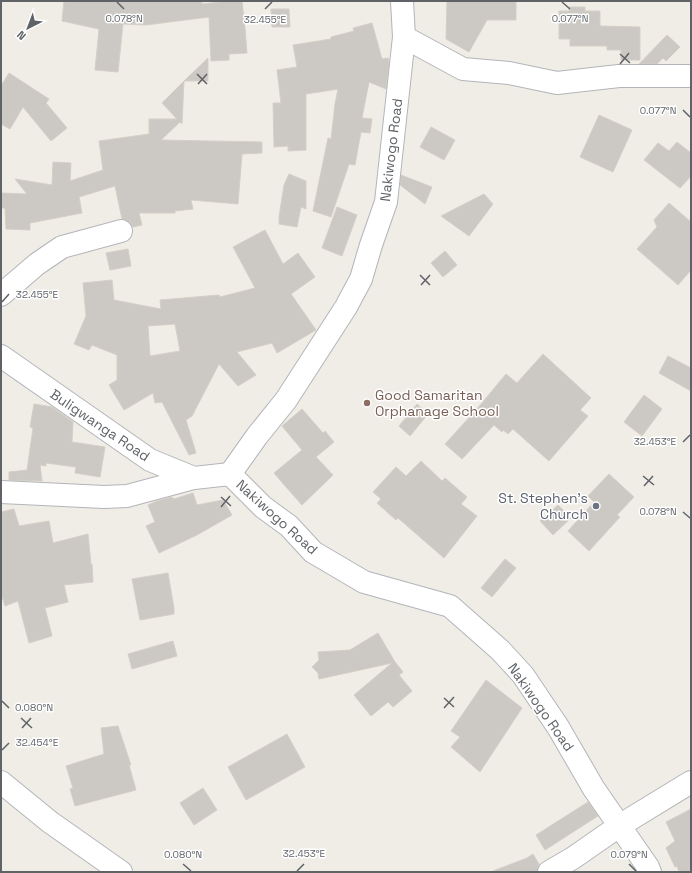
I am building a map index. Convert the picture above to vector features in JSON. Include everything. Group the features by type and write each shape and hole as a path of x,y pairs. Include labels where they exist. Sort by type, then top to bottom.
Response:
{"street":[{"name":"Nakiwogo Road","path":"402,1 404,37 386,202 371,244 361,279 346,307 286,400 257,436 230,474 263,507 289,526 313,552 364,582 450,606 500,650 523,675 558,727 594,789 650,872"},
{"path":"404,37 463,69 509,73 557,83 618,76 691,76"},
{"path":"1,295 37,264 62,247 121,230"},
{"name":"Buligwanga Road","path":"1,356 150,460 194,478 230,474"},
{"path":"1,492 104,497 127,496 194,478"},
{"path":"1,782 50,822 121,872"},
{"path":"548,872 691,782"}],"building":[{"path":"64,1 202,1 202,4 242,1 247,53 229,54 229,60 211,61 209,17 146,25 123,24 118,72 95,70 99,29 62,21"},
{"path":"447,1 516,1 516,20 487,20 469,52 446,39"},
{"path":"569,7 585,7 585,11 600,11 600,26 640,27 640,60 621,60 621,50 607,50 607,46 570,46 570,39 559,39 559,11 569,11"},
{"path":"271,9 289,9 290,27 272,27"},
{"path":"372,23 382,59 388,58 389,61 386,89 369,82 362,118 372,119 370,133 361,132 355,165 349,164 331,217 313,211 328,138 331,139 338,89 306,94 306,150 288,151 288,146 274,147 273,103 281,103 277,70 297,67 293,45 331,39 331,37 354,31 353,28"},
{"path":"667,35 680,47 666,61 663,58 657,64 639,64"},
{"path":"208,58 208,81 184,81"},
{"path":"9,73 49,99 46,103 67,128 51,141 23,107 10,129 1,124 1,86"},
{"path":"184,81 182,124 180,122 161,140 262,142 262,153 242,154 238,204 191,200 193,209 175,211 175,213 139,213 142,225 133,227 130,222 122,219 115,186 79,197 82,213 30,223 30,230 6,229 5,208 1,208 1,193 27,194 15,179 52,185 53,162 71,163 70,181 103,170 99,141 149,134 149,119 177,119 162,103"},
{"path":"599,115 632,130 613,172 580,157"},
{"path":"431,127 455,140 444,160 420,147"},
{"path":"677,142 691,153 691,176 680,188 644,160 658,143 669,151"},
{"path":"289,174 306,181 306,209 301,207 297,227 279,224 284,185"},
{"path":"401,175 432,187 425,204 400,185"},
{"path":"484,194 493,204 469,236 441,216"},
{"path":"669,203 691,222 691,270 678,285 637,249 657,227 654,220"},
{"path":"337,207 357,215 342,256 322,248"},
{"path":"265,230 283,264 298,253 315,277 291,294 316,330 277,353 272,343 237,352 256,375 238,386 219,364 192,416 186,420 196,453 189,455 162,402 155,403 153,393 124,410 109,385 117,380 117,355 92,345 89,350 74,344 86,316 83,283 112,280 114,300 161,309 160,300 219,295 220,297 255,288 233,247","holes":["175,324 180,351 150,356 148,326"]},
{"path":"128,249 131,266 110,270 106,253"},
{"path":"445,251 457,265 443,277 431,263"},
{"path":"543,354 591,398 580,410 588,416 549,461 513,429 508,434 503,430 502,432 494,425 462,459 445,444 506,374 517,383"},
{"path":"668,356 691,368 691,391 659,373"},
{"path":"644,395 662,409 642,436 624,422"},
{"path":"34,404 52,407 73,422 72,442 105,447 100,477 75,473 76,467 46,463 46,466 40,465 42,481 9,480 9,472 27,470 33,428 30,427"},
{"path":"417,404 428,414 410,436 399,426"},
{"path":"302,409 323,433 325,431 334,442 316,457 333,475 302,505 274,473 302,450 282,426"},
{"path":"421,461 442,481 445,478 467,497 461,504 477,516 444,558 398,518 396,520 377,503 381,499 373,492 396,467 406,476"},
{"path":"609,474 634,497 617,515 620,517 589,551 568,531 594,502 588,496"},
{"path":"193,493 197,505 223,500 232,515 197,535 159,553 146,526 155,522 148,505 172,497 174,499"},
{"path":"558,505 571,518 553,535 540,521"},
{"path":"14,509 19,526 49,521 53,543 88,534 92,564 93,582 64,585 68,602 45,608 52,636 29,643 18,601 5,606 1,593 1,512"},
{"path":"505,559 516,568 492,597 481,588"},
{"path":"168,573 174,614 140,620 132,579"},
{"path":"378,633 395,662 403,672 399,675 412,691 393,707 388,702 371,716 354,695 392,663 319,679 318,673 312,667 319,660 318,652 350,650"},
{"path":"173,641 177,656 132,669 128,654"},
{"path":"486,680 522,708 480,772 451,747 460,737 451,731"},
{"path":"118,726 131,765 129,765 136,790 75,806 70,789 73,788 66,766 104,754 101,728"},
{"path":"287,734 305,767 246,800 228,767"},
{"path":"203,788 217,810 194,825 180,803"},
{"path":"588,802 598,816 545,850 536,835"},
{"path":"691,809 691,872 679,872 666,848 675,841 666,822"},
{"path":"533,854 539,864 537,872 493,872 527,858"}],"place":[{"name":"Good Samaritan Orphanage School","path":"367,403"},
{"name":"St. Stephen's Church","path":"596,506"}]}
